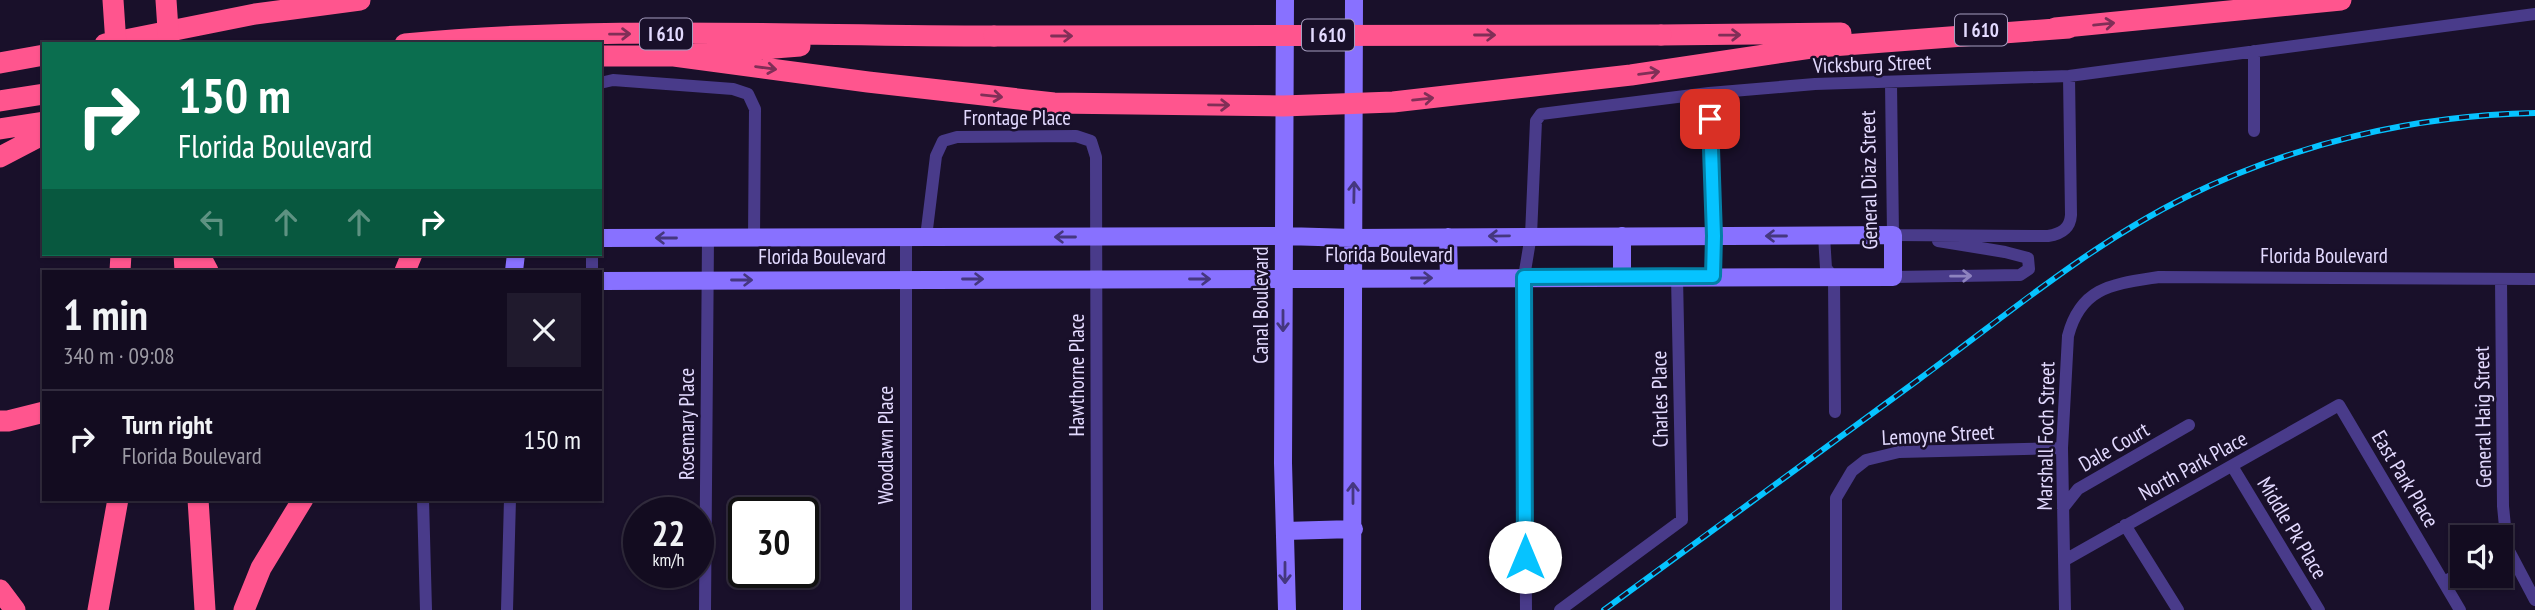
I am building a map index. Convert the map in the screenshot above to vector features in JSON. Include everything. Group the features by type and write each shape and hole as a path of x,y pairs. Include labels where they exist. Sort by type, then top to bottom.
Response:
{"highway":[{"path":"113,0 116,42"},
{"path":"166,0 170,42"},
{"path":"115,42 255,14 360,0"},
{"name":"I 610","path":"432,42 592,34 1661,35 2069,28 2341,0"},
{"path":"674,56 1054,103 1283,106 1393,102 1631,75 1818,47 2069,28"},
{"path":"602,56 674,56 928,36"},
{"path":"0,53 42,54"},
{"path":"0,63 42,54"},
{"path":"0,101 42,94"},
{"path":"0,130 42,122"},
{"path":"0,157 42,135"},
{"path":"0,421 42,413"},
{"path":"98,610 118,501"},
{"path":"198,501 205,610"},
{"path":"244,610 261,568 302,501"},
{"path":"0,590 15,610"}],"street":[{"name":"Canal Boulevard","path":"1286,0 1283,279 1287,610"},
{"path":"1353,609 1354,0"},
{"name":"Vicksburg Street","path":"1526,610 1524,277 1531,235 1536,121 1542,114 1709,93 1815,85 2069,76 2535,14"},
{"path":"2254,51 2254,131"},
{"name":"Florida Boulevard","path":"602,238 2048,236 2066,230 2071,215 2069,76"},
{"path":"602,83 613,80 720,88 748,94 755,109 754,238"},
{"name":"General Diaz Street","path":"1891,83 1893,277"},
{"path":"1709,93 1713,276"},
{"name":"Frontage Place","path":"926,237 936,156 943,141 957,137 1076,136 1091,141"},
{"name":"Hawthorne Place","path":"1091,141 1096,157 1097,610"},
{"name":"Florida Boulevard","path":"602,281 1713,276 1834,278 2020,275 2029,269 2028,258 2006,252 1893,235"},
{"path":"1622,236 1622,277"},
{"path":"1824,236 1826,268 1834,278 1835,412"},
{"name":"Woodlawn Place","path":"906,237 906,610"},
{"path":"1448,237 1449,278"},
{"name":"Rosemary Place","path":"705,610 708,238"},
{"name":"Charles Place","path":"1560,610 1682,520 1677,277"},
{"name":"Florida Boulevard","path":"2114,284 2159,277 2535,279"},
{"name":"General Haig Street","path":"2501,279 2503,525"},
{"name":"Marshall Foch Street","path":"2065,610 2062,449 2068,336 2079,308 2100,290 2114,284"},
{"name":"North Park Place","path":"2065,560 2339,405"},
{"name":"East Park Place","path":"2339,405 2460,610"},
{"name":"Dale Court","path":"2063,508 2078,489 2189,425"},
{"name":"Lemoyne Street","path":"1836,610 1836,498 1852,471 1866,460 1899,452 2062,449"},
{"name":"Middle Pk Place","path":"2232,466 2319,610"},
{"path":"423,501 426,610"},
{"path":"507,610 510,501"},
{"path":"2125,525 2178,610"},
{"path":"1284,531 1354,529"},
{"path":"2513,564 2535,600"},
{"path":"2444,582 2450,579"}],"railway":[{"path":"1604,610 2081,259 2150,216 2227,178 2269,162 2356,136 2445,120 2535,113"}],"route":[{"path":"1525,557 1524,277 1713,276 1710,119"}]}
